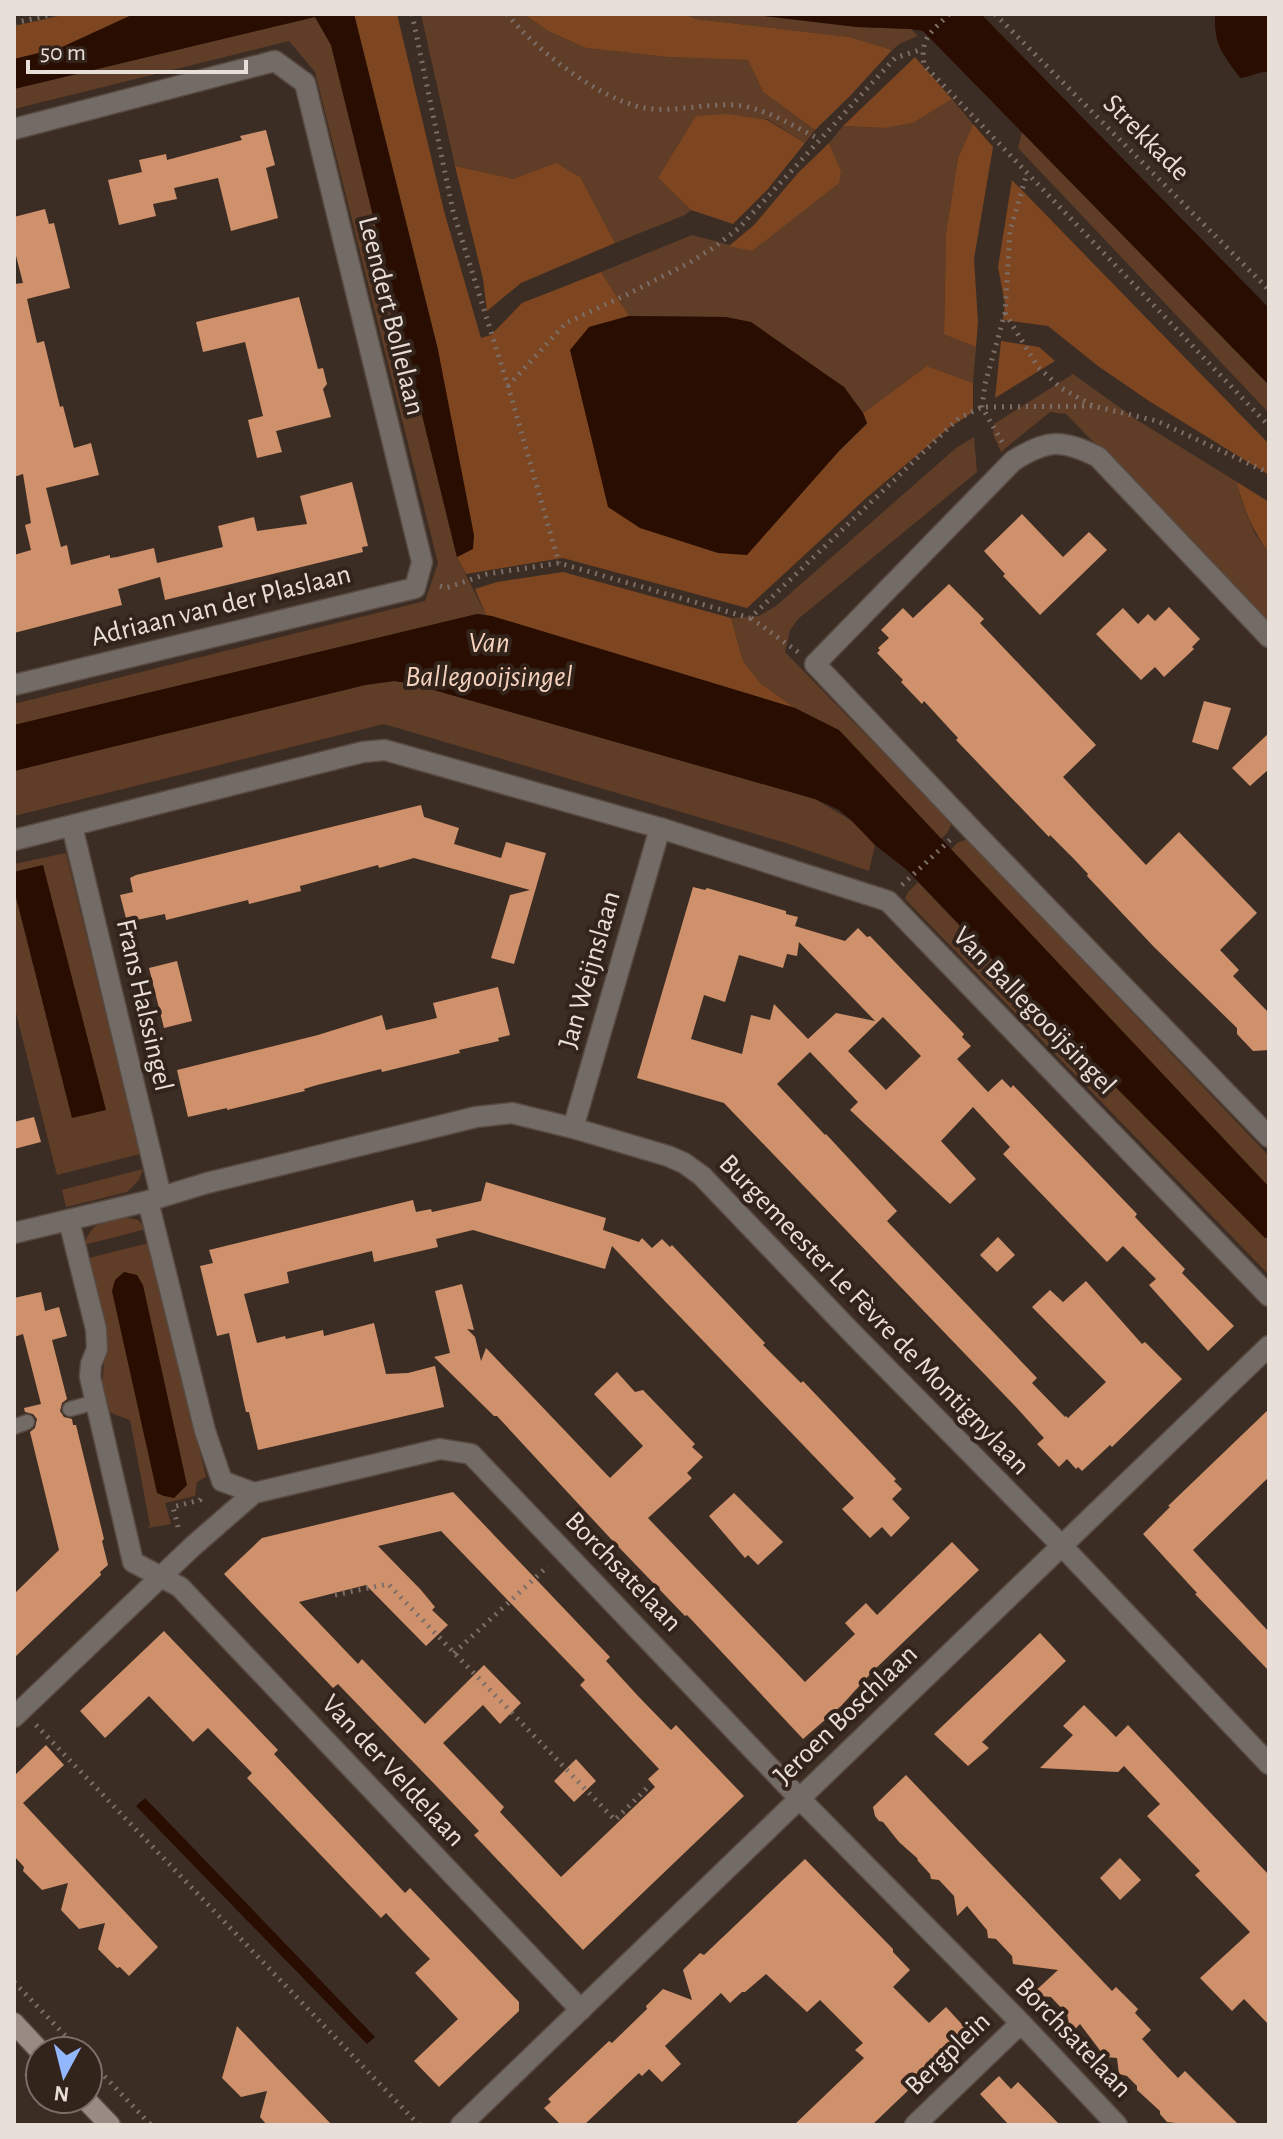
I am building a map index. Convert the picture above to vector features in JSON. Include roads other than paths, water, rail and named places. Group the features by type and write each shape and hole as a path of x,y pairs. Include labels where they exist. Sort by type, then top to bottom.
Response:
{"street":[{"name":"Leendert Bollelaan","path":"14,129 275,61 305,83 420,570"},
{"path":"1269,637 1098,457 1065,443 1029,450 1013,461 815,664 1269,1137"},
{"name":"Adriaan van der Plaslaan","path":"14,685 415,588 420,570"},
{"name":"Van Ballegooijsingel","path":"14,840 363,752 385,750 660,828 888,901 1269,1296"},
{"name":"Frans Halssingel","path":"72,826 205,1431 222,1481 254,1493"},
{"name":"Jan Weijnslaan","path":"573,1128 660,828"},
{"name":"Burgemeester Le Fèvre de Montignylaan","path":"14,1233 476,1117 512,1113 668,1156 702,1176 1269,1764"},
{"path":"69,1221 96,1329 97,1349 90,1377 133,1562 161,1576"},
{"name":"Jeroen Boschlaan","path":"461,2125 1269,1346"},
{"name":"Borchsatelaan","path":"18,1713 161,1576 254,1493 440,1449 471,1454 1117,2125"},
{"name":"Van der Veldelaan","path":"161,1576 180,1587 581,2010"},
{"name":"Bergplein","path":"915,2125 1021,2023"}],"lane":[{"path":"70,1409 96,1402"}],"water":[{"path":"134,14 354,14 438,350 474,535 473,549 457,557 331,45 315,17 14,89 14,59 60,48"},
{"path":"747,14 981,14 1269,308 1269,385 923,31"},
{"path":"1215,14 1269,14 1269,72 1240,78 1218,42"},
{"path":"629,316 726,317 751,322 844,387 863,413 867,423 747,555 718,553 640,528 608,507 570,350 589,327"},
{"name":"Van Ballegooijsingel","path":"477,614 795,708 839,730 1269,1187 1269,1237 1265,1238 1069,1040 907,870 875,845 839,810 815,799 394,681 365,685 14,771 14,725"},
{"path":"43,865 106,1110 72,1118 14,889 14,872"},
{"path":"124,1272 137,1275 143,1285 187,1485 174,1498 157,1493 112,1291 115,1280"},
{"path":"145,1798 375,2037 367,2044 136,1806"}]}
